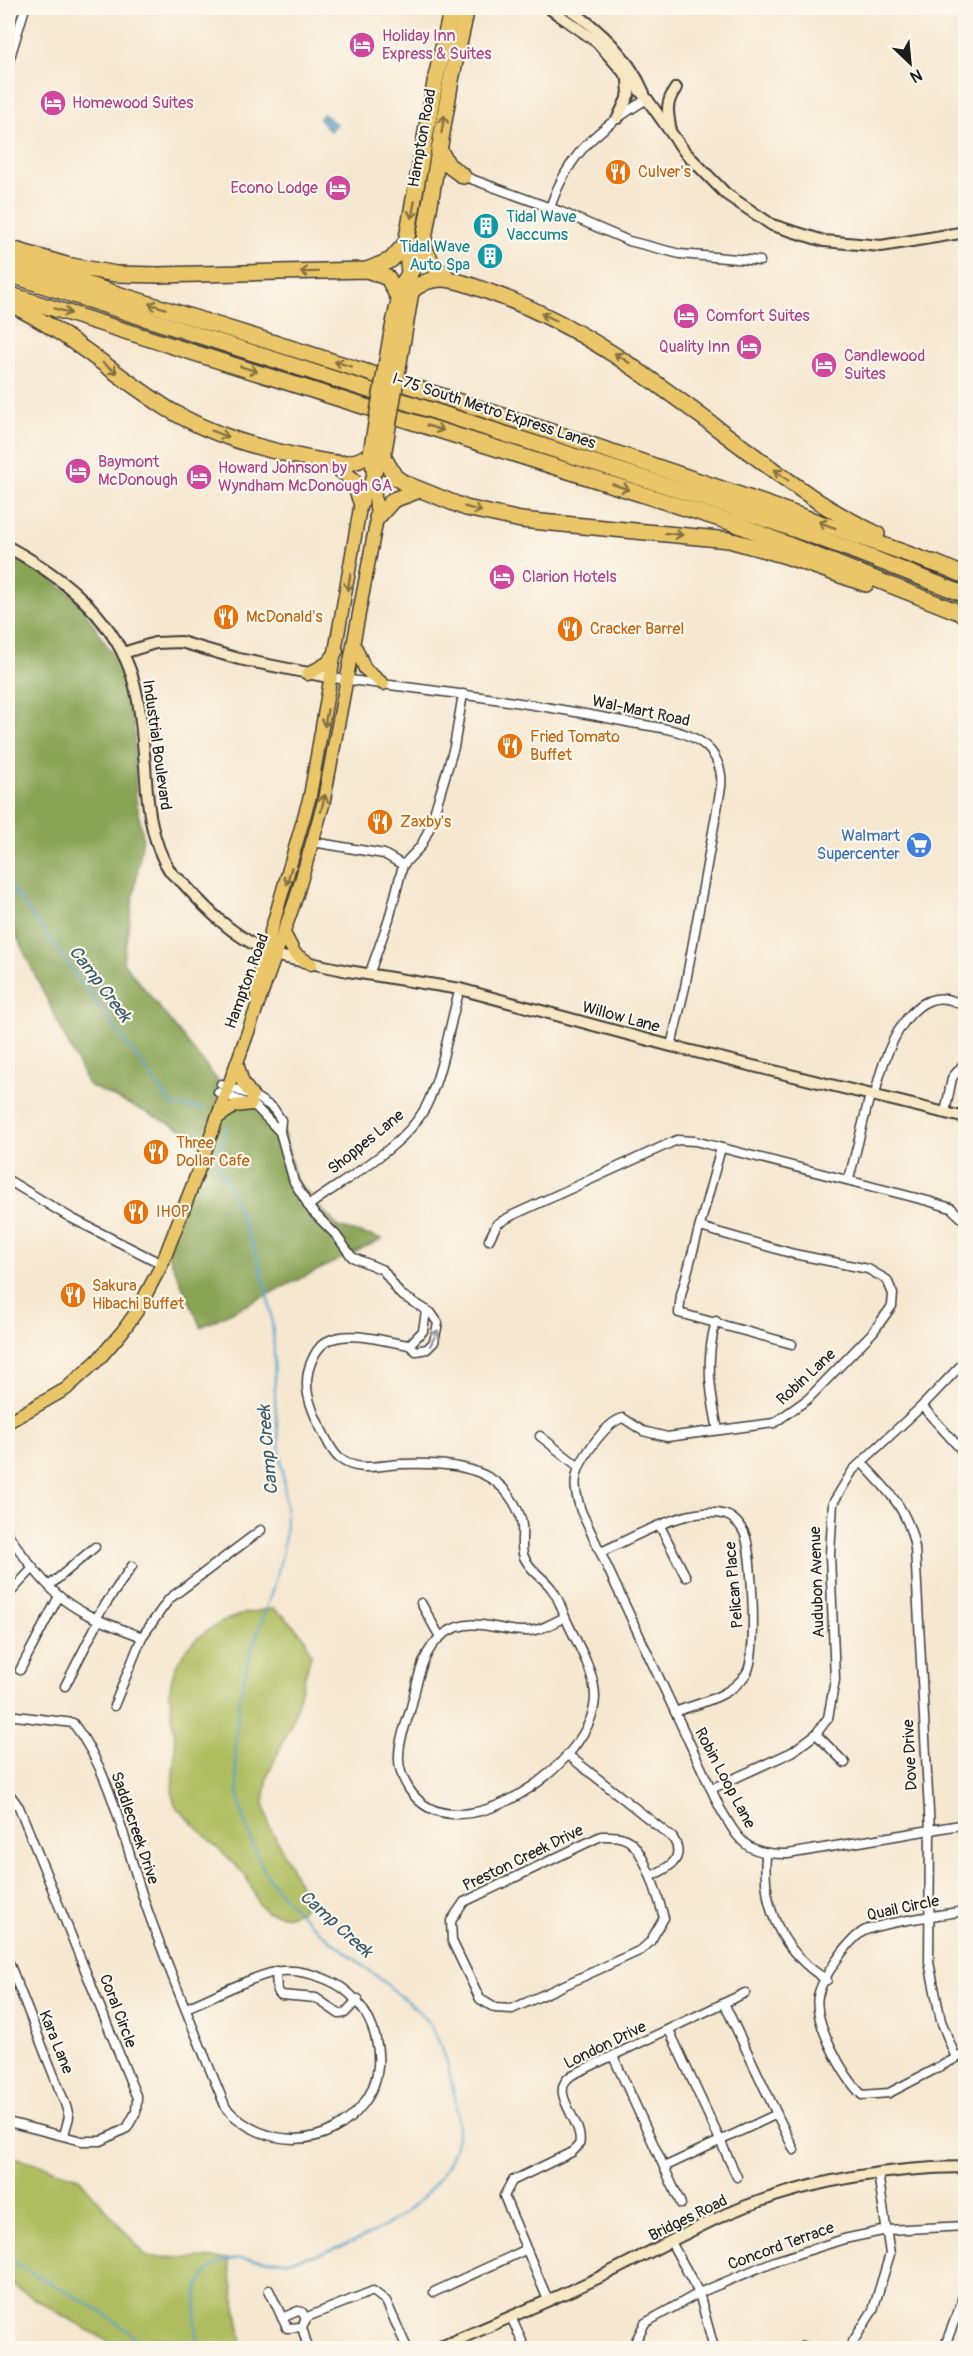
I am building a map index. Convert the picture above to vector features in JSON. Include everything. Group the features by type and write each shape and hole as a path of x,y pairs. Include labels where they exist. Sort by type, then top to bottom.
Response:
{"highway":[{"name":"Hampton Road","path":"377,455 405,295 403,284 418,261 423,245 463,8"},
{"name":"Hampton Road","path":"409,273 406,243 436,77 463,8"},
{"path":"438,148 448,165 463,177"},
{"path":"432,188 444,179 463,177"},
{"path":"8,248 66,265 135,275 368,270 391,260 406,243"},
{"path":"423,245 433,265 449,279"},
{"path":"8,260 396,380 648,462 966,576"},
{"path":"368,270 388,278 405,295 431,280 449,279 510,300 586,336 629,363 805,493 851,521 941,566"},
{"name":"I-75 South Metro Express Lanes","path":"8,274 729,506 871,557 966,595"},
{"path":"8,294 672,503 804,549 966,616"},
{"path":"8,303 56,329 168,408 192,422 250,445 332,463 355,463 377,455 395,477 417,491 466,508 521,520 729,540 783,555 966,616"},
{"path":"332,463 353,480 362,502"},
{"path":"377,518 393,500 417,491"}],"main road":[{"name":"Hampton Road","path":"8,1422 66,1389 98,1360 137,1311 162,1264 217,1118 223,1090 237,1063 257,1008 310,796 333,678 362,502 373,481 377,455"},
{"name":"Hampton Road","path":"257,1008 257,980 284,933 313,842 348,680 377,518 378,504 373,481"},
{"path":"355,643 358,658 365,669 383,684"},
{"path":"308,674 327,663 337,651"},
{"path":"284,933 295,954 311,964"},
{"path":"217,1118 235,1106 252,1100 243,1083 237,1063"}],"street":[{"path":"8,64 25,8"},
{"path":"549,8 597,42 628,81 647,99"},
{"path":"568,8 604,35 636,75 647,99 684,152 726,195 749,212 796,234 824,241 882,246 966,232"},
{"path":"618,118 629,94 628,81"},
{"path":"671,133 666,108 668,99 676,88"},
{"path":"550,208 569,165 578,152 595,135 647,99"},
{"path":"463,177 550,208 629,241 680,254 760,261"},
{"name":"Industrial Boulevard","path":"8,547 78,595 103,620 123,653 137,693 149,805 155,837 170,872 225,928 270,954"},
{"path":"123,653 155,643 181,642 308,674 333,678"},
{"name":"Wal-Mart Road","path":"333,678 463,694 681,733 701,742 718,763 722,787 685,987 671,1046"},
{"path":"369,975 389,920 404,865 421,846 430,827 454,747 463,694"},
{"path":"313,842 384,854 404,865"},
{"name":"Willow Lane","path":"270,954 369,975 460,989 671,1046 966,1118"},
{"name":"Shoppes Lane","path":"308,1206 391,1146 418,1119 429,1101 460,989"},
{"path":"849,1179 880,1069 890,1042 921,1005 932,1000 948,1000 965,1005"},
{"path":"945,1113 952,1078 966,1061"},
{"path":"223,1090 252,1100 280,1132 294,1182 308,1206 336,1235 352,1257 383,1270 400,1294 435,1317 438,1323 436,1338 430,1346 420,1351 416,1351 409,1345 346,1336 331,1339 319,1348 309,1366 306,1389 314,1415 331,1449 343,1461 358,1468 407,1464 472,1470 492,1479 504,1489 513,1502 522,1524 524,1558 534,1572 553,1589 565,1617 592,1681 595,1694 586,1727 568,1755 535,1786 488,1808 448,1813 426,1805 414,1796 401,1772 400,1747 426,1657 440,1637 458,1627 475,1623 532,1631 565,1617"},
{"path":"489,1240 492,1229 513,1215 669,1142 695,1141 849,1179 951,1208 966,1222"},
{"path":"721,1148 681,1294 679,1313 716,1321 792,1344"},
{"path":"8,1180 71,1218 162,1264"},
{"name":"Robin Lane","path":"579,1467 601,1435 618,1419 623,1418 643,1431 667,1437 684,1437 774,1423 795,1411 884,1320 892,1306 893,1294 887,1280 868,1269 794,1254 700,1227"},
{"path":"409,1345 423,1331 426,1311"},
{"path":"716,1321 708,1365 718,1430"},
{"name":"Audubon Avenue","path":"711,1789 792,1752 816,1734 831,1712 835,1680 830,1515 838,1491 853,1470 863,1464 964,1365"},
{"path":"922,1406 966,1455"},
{"path":"540,1436 579,1467 576,1480 578,1501 601,1552"},
{"name":"Dove Drive","path":"863,1464 903,1511 909,1522 915,1548 930,1831 931,1984 945,2035 956,2058"},
{"name":"Pelican Place","path":"601,1552 660,1526 700,1513 728,1516 743,1530 750,1572 753,1645 748,1672 732,1688 721,1695 675,1712"},
{"path":"660,1526 686,1577"},
{"path":"114,1706 142,1637 169,1599 261,1530"},
{"path":"8,1534 33,1568 59,1596 98,1619 142,1637"},
{"path":"50,1585 95,1547"},
{"name":"Robin Loop Lane","path":"601,1552 711,1789 737,1837 754,1851 766,1855"},
{"path":"65,1686 98,1619 132,1566"},
{"path":"8,1595 33,1568"},
{"path":"20,1670 59,1596"},
{"path":"421,1603 440,1637"},
{"name":"Saddlecreek Drive","path":"8,1715 73,1723 89,1744 150,1917 226,2108 249,2129 284,2140 312,2137 345,2123 365,2102 377,2064 378,2045 370,2021 358,1999"},
{"path":"816,1734 845,1763"},
{"path":"568,1755 673,1838 678,1849 675,1862 668,1869 651,1876"},
{"name":"Coral Circle","path":"8,1792 14,1797 23,1817 137,2098 136,2112 127,2128 100,2141 82,2141 8,2122"},
{"path":"827,1980 796,1957 778,1925 768,1902 766,1855 788,1854 966,1824"},
{"name":"Preston Creek Drive","path":"601,1836 617,1836 631,1842 651,1876 664,1918 650,1942 641,1950 512,2008 495,2008 480,1999 452,1941 451,1921 464,1902 601,1836"},
{"name":"Quail Circle","path":"966,1911 929,1916 863,1932 832,1964 827,1980 818,1996 821,2025 850,2083 862,2095 889,2093 966,2053"},
{"name":"Kara Lane","path":"8,1960 66,2106 69,2117 64,2135"},
{"path":"186,2008 276,1971 304,1972 325,1978 358,1999 345,2013 339,2014 316,1998 281,1995 277,1990 276,1971"},
{"name":"London Drive","path":"548,2300 505,2205 505,2190 512,2181 578,2148 580,2135 563,2096 563,2084 570,2076 745,1993"},
{"path":"724,2003 794,2150"},
{"path":"669,2030 737,2177"},
{"path":"613,2056 681,2204"},
{"path":"664,2167 777,2114"},
{"name":"Bridges Road","path":"438,2349 548,2300 722,2216 788,2192 911,2168 966,2167"},
{"path":"849,2349 873,2310 890,2254 878,2173"},
{"name":"Concord Terrace","path":"632,2349 645,2323 699,2294 776,2261 844,2239 887,2230 966,2226"},
{"path":"670,2242 699,2294 714,2349"},
{"path":"434,2292 525,2250"},
{"path":"944,2349 961,2304 966,2280"},
{"path":"269,2290 282,2318 290,2329 373,2291 386,2301 407,2349"},
{"path":"282,2318 298,2311 302,2312 308,2349"},
{"path":"511,2317 525,2349"}],"green space":[{"path":"8,546 77,599 120,666 134,722 136,799 143,837 123,962 222,1086 278,1110 295,1179 338,1227 382,1239 201,1327 164,1246 202,1139 88,1085 11,925 8,927"},
{"path":"273,1609 284,1616 305,1638 311,1655 293,1719 268,1775 264,1802 269,1825 302,1889 305,1901 301,1912 288,1916 267,1912 260,1906 245,1875 177,1808 173,1794 175,1745 170,1695 173,1676 180,1659 190,1645 219,1624 236,1617"},
{"path":"8,2155 78,2177 147,2257 228,2259 243,2348 115,2348 114,2345 8,2283"}],"water":[{"path":"323,114 336,124 330,131 319,119"}],"waterway":[{"name":"Camp Creek","path":"8,883 172,1105 204,1109"},
{"name":"Camp Creek","path":"197,2348 196,2303 201,2281 207,2272 216,2265 233,2259 281,2261 316,2254 344,2246 398,2218 421,2199 440,2177 453,2152 458,2124 448,2065 429,2024 412,2005 326,1937 281,1894 258,1858 240,1804 236,1762 240,1698 249,1659 283,1551 286,1514 276,1409 272,1321 265,1283 256,1256 219,1163 219,1154 227,1126"},
{"path":"8,2259 99,2311 132,2335 143,2348"}],"place":[{"name":"Holiday Inn Express & Suites","path":"362,45"},
{"name":"Homewood Suites","path":"53,103"},
{"name":"Culver's","path":"618,172"},
{"name":"Econo Lodge","path":"338,188"},
{"name":"Tidal Wave Vaccums","path":"486,226"},
{"name":"Tidal Wave Auto Spa","path":"490,256"},
{"name":"Comfort Suites","path":"686,316"},
{"name":"Quality Inn","path":"749,347"},
{"name":"Candlewood Suites","path":"824,365"},
{"name":"Baymont McDonough","path":"78,471"},
{"name":"Howard Johnson by Wyndham McDonough GA","path":"199,477"},
{"name":"Clarion Hotels","path":"502,577"},
{"name":"McDonald's","path":"226,617"},
{"name":"Cracker Barrel","path":"570,629"},
{"name":"Fried Tomato Buffet","path":"510,746"},
{"name":"Zaxby's","path":"380,822"},
{"name":"Walmart Supercenter","path":"919,845"},
{"name":"Three Dollar Cafe","path":"156,1152"},
{"name":"IHOP","path":"136,1212"},
{"name":"Sakura Hibachi Buffet","path":"73,1295"}]}
